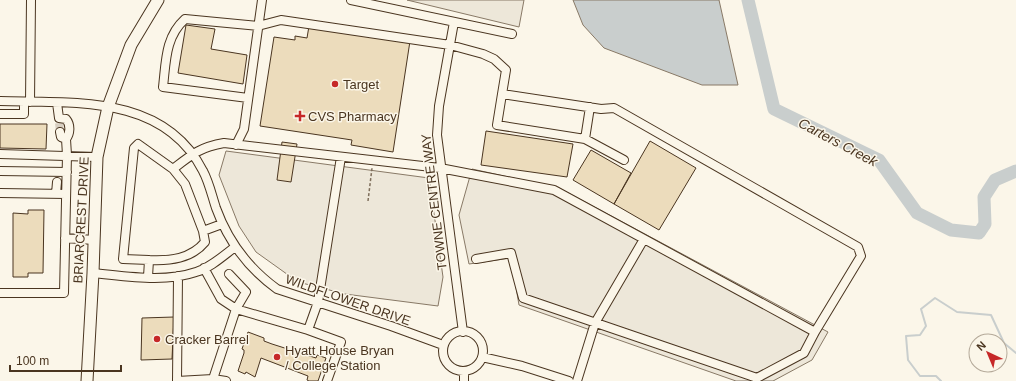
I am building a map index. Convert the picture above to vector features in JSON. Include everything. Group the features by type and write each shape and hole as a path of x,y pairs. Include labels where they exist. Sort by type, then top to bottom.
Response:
{"main road":[{"name":"BRIARCREST DRIVE","path":"87,381 97,156 108,107 131,45 158,0"}],"street":[{"path":"0,114 24,114 27,102 31,0"},
{"path":"236,145 244,129 262,0"},
{"path":"350,0 512,34"},
{"path":"248,98 163,87 169,40 176,27 185,19 258,26 281,20 450,45 483,54 494,59 506,70 498,125 585,138 624,160"},
{"name":"TOWNE CENTRE WAY","path":"454,22 439,106 437,135 440,168 463,332"},
{"path":"476,259 511,253 523,298 757,378 804,353 861,256 858,247 614,108 601,109 502,94"},
{"name":"WILDFLOWER DRIVE","path":"0,101 108,107 132,111 155,120 177,137 192,154 203,171 222,224 234,247 264,280 277,289 443,345"},
{"path":"57,103 61,137 66,139"},
{"path":"585,138 590,107"},
{"path":"0,293 64,293 68,155 66,139 69,135 68,122 59,124"},
{"path":"138,144 173,170 185,184 203,231 205,242 199,250 192,254 164,261 123,259 134,148 138,144"},
{"path":"173,170 192,154 208,146 224,144 440,168 554,190 815,332"},
{"path":"0,154 97,156"},
{"path":"308,330 318,302 341,157"},
{"path":"0,171 57,178 67,172"},
{"path":"56,194 57,178"},
{"path":"0,193 66,194"},
{"path":"203,231 222,224"},
{"path":"65,238 94,240"},
{"path":"577,381 595,323 644,239"},
{"path":"93,273 148,277 178,276 196,272 204,268 234,247"},
{"path":"148,277 149,260"},
{"path":"204,268 221,300 236,309 308,330 341,342 328,381"},
{"path":"213,379 236,309 246,292 229,274"},
{"path":"178,276 177,381 213,379 226,381"},
{"path":"463,332 472,334 479,340 483,348 482,357 478,364 464,371 456,370 446,362 443,356 443,345 449,336 463,332"},
{"path":"482,357 522,366 569,381"},
{"path":"464,371 464,381"}],"path":[{"path":"368,201 373,160"}],"shaded area":[{"path":"407,0 524,0 519,27"},
{"path":"573,0 719,0 738,85 702,85 604,48 583,25"},
{"path":"226,151 429,178 443,277 438,306 345,294 298,282 256,252 239,226 219,175"},
{"path":"472,169 559,188 828,332 812,360 773,381 736,381 519,305 511,258 469,264 459,215"}],"building":[{"path":"186,25 215,29 211,49 247,55 243,84 178,73"},
{"name":"Target","path":"309,26 410,41 393,152 351,145 352,140 260,126 274,37 295,40 295,36 307,38"},
{"path":"0,124 47,124 46,149 0,148"},
{"path":"486,131 573,144 567,177 481,165"},
{"path":"650,141 696,168 659,230 614,204"},
{"path":"282,142 297,144 291,182 277,180"},
{"path":"591,150 631,173 614,204 573,180"},
{"path":"28,210 44,210 43,273 28,273 28,277 13,277 13,213 28,214"},
{"name":"Cracker Barrel","path":"174,317 172,359 141,360 142,318"},
{"name":"Hyatt House Bryan / College Station","path":"248,332 264,338 264,341 272,344 316,358 317,355 326,358 318,381 309,381 307,380 308,376 261,358 255,377 246,372 245,374 238,371 244,353 244,350 242,349"}],"waterway":[{"name":"Carters Creek","path":"748,0 774,109 879,160 917,213 951,230 979,233 985,224 984,197 995,180 1016,171"},
{"path":"941,381 936,376 920,376 908,360 906,336 920,335 926,326 921,309 935,298 957,312 991,315 1004,343 1016,353"}],"tunnel":[{"path":"59,123 60,132"}],"place":[{"name":"Target","path":"335,84"},
{"name":"CVS Pharmacy","path":"300,116"},
{"name":"Cracker Barrel","path":"157,339"},
{"name":"Hyatt House Bryan / College Station","path":"277,357"}]}
